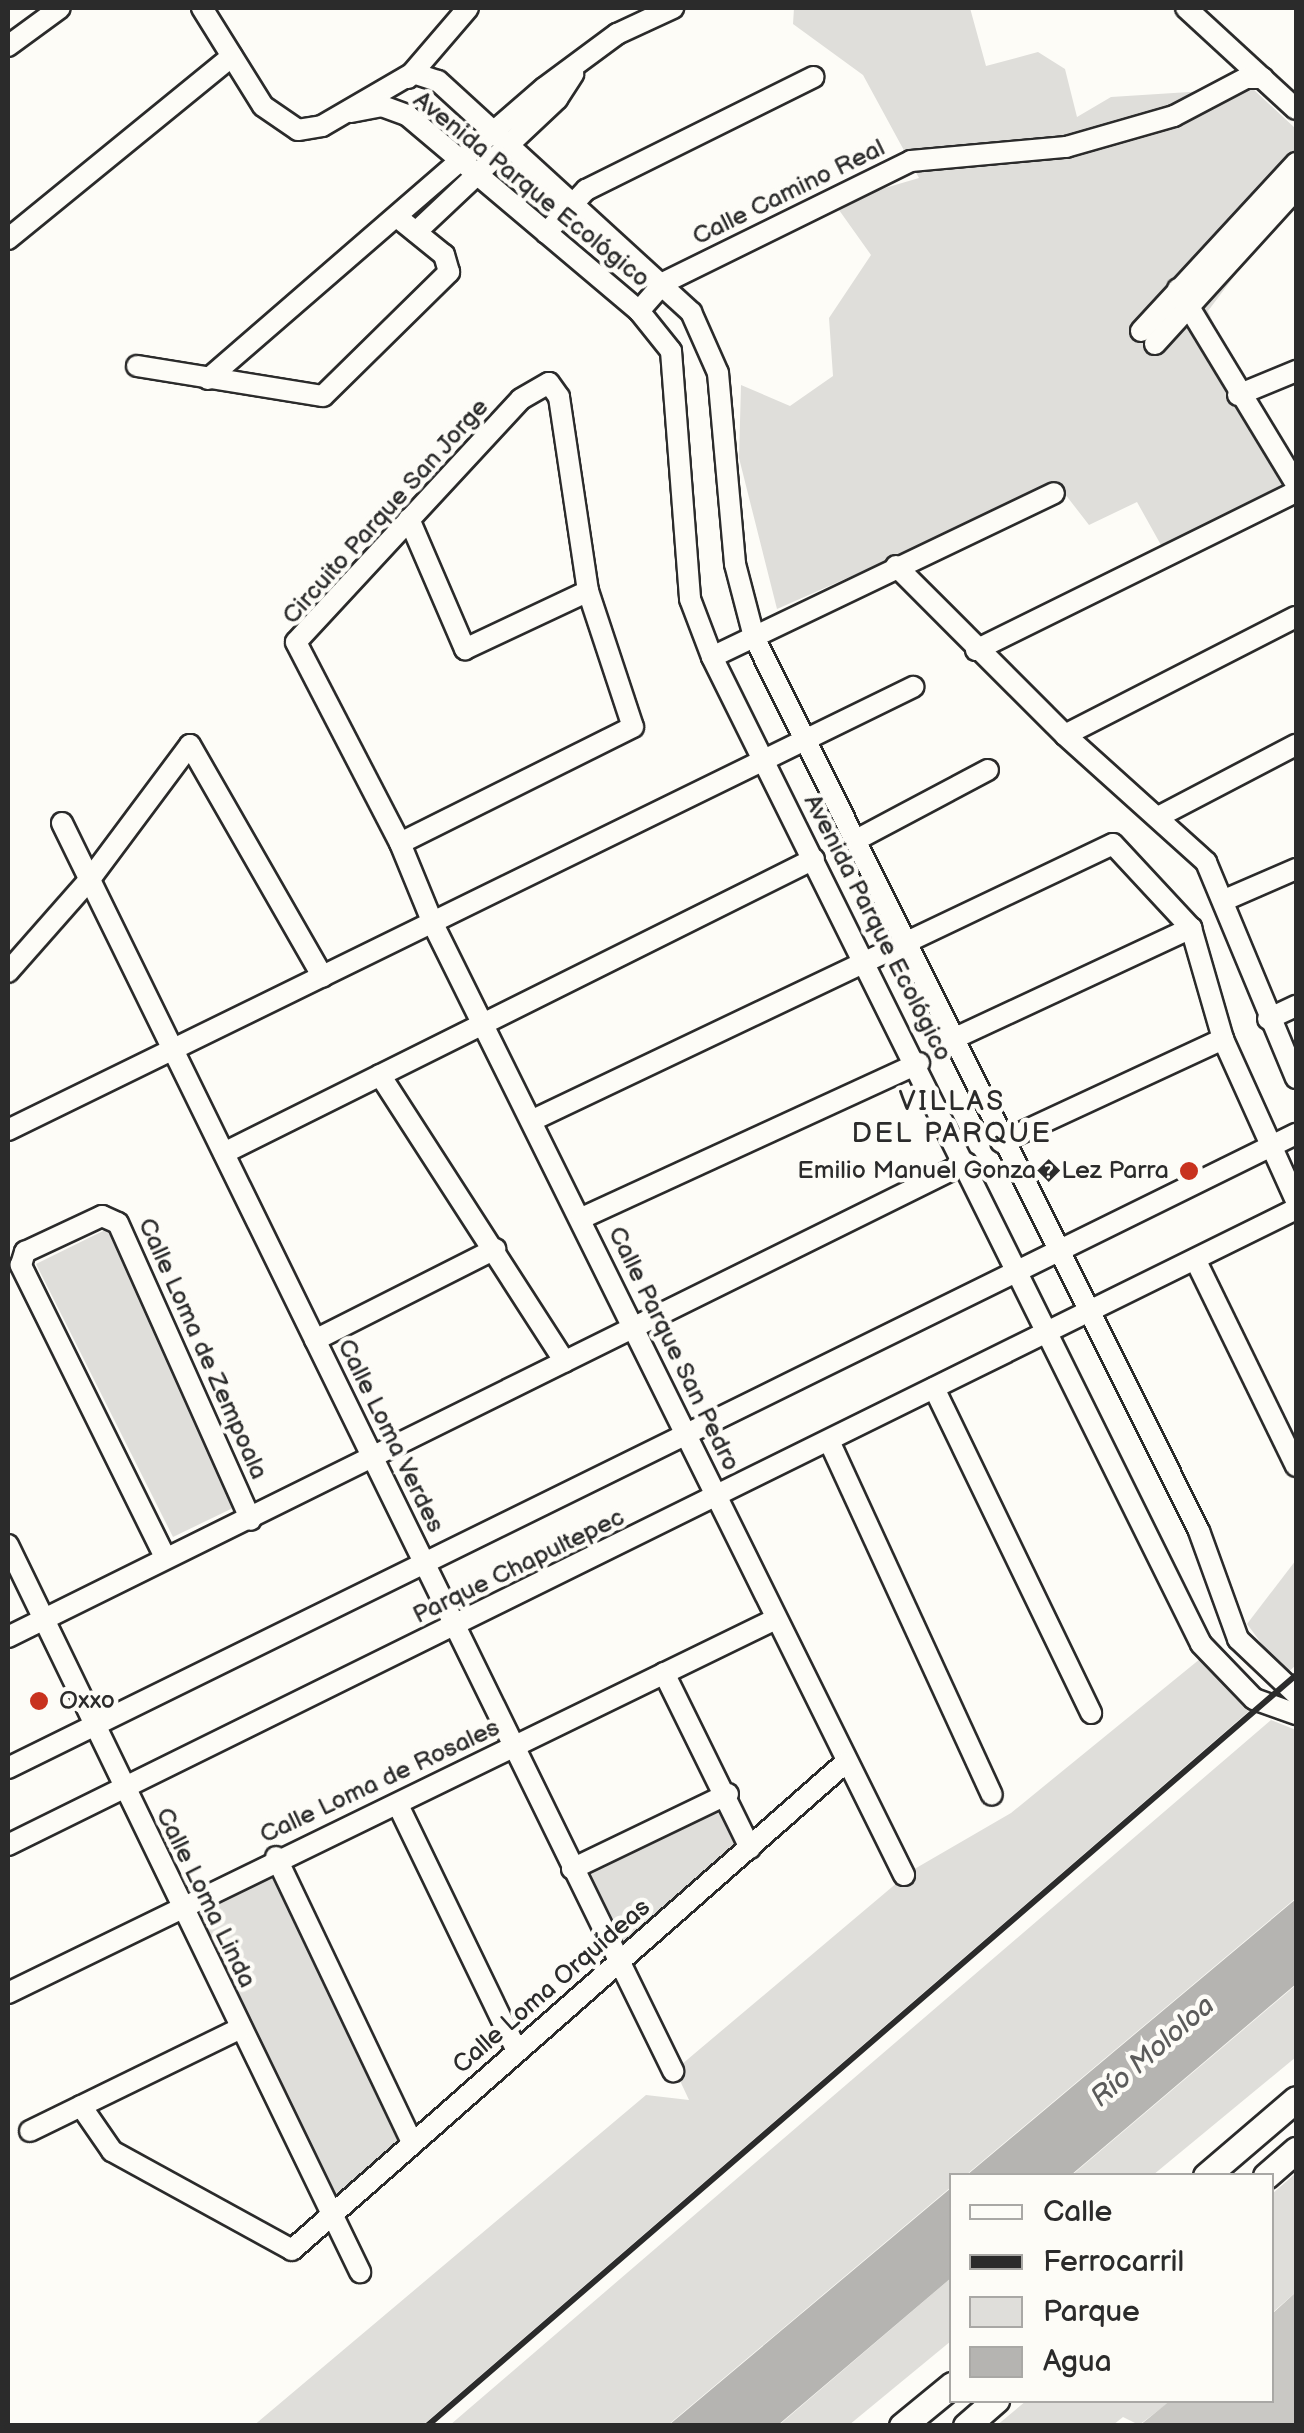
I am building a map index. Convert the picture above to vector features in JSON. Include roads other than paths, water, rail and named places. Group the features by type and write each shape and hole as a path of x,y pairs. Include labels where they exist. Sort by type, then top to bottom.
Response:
{"main road":[{"path":"1210,2173 1296,2100"},
{"path":"1269,2173 1296,2150"},
{"path":"902,2426 949,2387"},
{"path":"966,2426 993,2403"}],"street":[{"path":"8,46 60,8"},
{"path":"202,8 263,106 288,126 309,130 326,120"},
{"path":"382,106 468,8"},
{"path":"208,380 473,146 617,34 673,8"},
{"path":"1186,8 1296,109"},
{"path":"8,239 232,56"},
{"path":"416,232 492,162 580,64"},
{"name":"Avenida Parque Ecológico","path":"326,120 412,73 438,80 473,146 492,162 546,234 638,311 671,351 690,599 712,657 919,1062 1210,1656 1254,1699 1296,1714"},
{"path":"546,234 586,190 814,76"},
{"name":"Calle Camino Real","path":"638,311 663,283 911,162 1066,147 1174,116 1246,78 1263,78"},
{"name":"Avenida Parque Ecológico","path":"326,120 382,106 473,146 492,162 571,205 663,283 691,312 718,374 735,564 754,638 858,839 1001,1142 1090,1310 1198,1530 1238,1639 1296,1694"},
{"path":"1296,163 1178,289 1148,338 1190,308 1296,189"},
{"path":"136,366 323,396 446,278 448,260 397,216"},
{"path":"1178,289 1238,395 1296,484"},
{"path":"1238,395 1296,371"},
{"name":"Circuito Parque San Jorge","path":"548,384 559,398 588,592 634,727 400,844 296,642 521,400 548,384"},
{"path":"712,657 1054,492"},
{"path":"976,650 1296,492"},
{"path":"409,519 465,649 588,592"},
{"path":"896,566 1065,736 1206,862 1227,900 1268,1019 1296,1078"},
{"path":"1065,736 1296,616"},
{"path":"8,1130 434,926 913,686"},
{"path":"1158,817 1296,744"},
{"path":"8,972 90,879 190,745 322,977"},
{"path":"858,839 988,770"},
{"name":"Calle Loma Verdes","path":"62,823 673,2071"},
{"name":"Calle Parque San Pedro","path":"400,844 434,926 485,1021 845,1763 904,1875"},
{"path":"533,1120 902,938 1113,844 1191,928 1223,1038 1268,1149 1296,1201"},
{"path":"224,1153 814,860"},
{"path":"1227,900 1296,869"},
{"path":"953,1039 1191,928"},
{"path":"1268,1019 1296,1006"},
{"path":"1001,1142 1223,1038"},
{"path":"582,1218 919,1062"},
{"path":"380,1075 496,1249 565,1362"},
{"name":"Parque Chapultepec","path":"8,1768 1056,1248 1296,1134"},
{"path":"8,1637 165,1557 374,1460 632,1325 966,1163"},
{"name":"Parque Chapultepec","path":"8,1844 830,1443 1296,1208"},
{"name":"Calle Loma de Zempoala","path":"165,1557 21,1265 25,1252 102,1216 118,1223 251,1520"},
{"path":"315,1340 496,1249"},
{"path":"1196,1261 1296,1466"},
{"path":"934,1388 1091,1712"},
{"path":"830,1443 992,1795"},
{"name":"Calle Loma Linda","path":"8,1545 122,1790 360,2272"},
{"name":"Calle Loma de Rosales","path":"8,1992 276,1857 398,1805 776,1620"},
{"path":"1210,1656 1238,1639"},
{"path":"664,1673 728,1794 750,1848"},
{"name":"Calle Loma Orquídeas","path":"81,2106 112,2151 292,2250 332,2210 845,1763"},
{"path":"572,1869 728,1794"},
{"path":"398,1805 516,2049"},
{"path":"276,1857 412,2142"},
{"path":"30,2131 241,2028"}],"water":[{"name":"Río Mololoa","path":"1296,1899 1296,1984 1073,2173 969,2173"},
{"path":"949,2190 949,2280 778,2425 669,2425"}],"railway":[{"path":"427,2426 1296,1675"}],"place":[{"name":"Emilio Manuel Gonza�Lez Parra","path":"1189,1171"},
{"name":"Oxxo","path":"39,1701"}],"district":[{"name":"VILLAS DEL PARQUE","path":"952,1118"}]}
